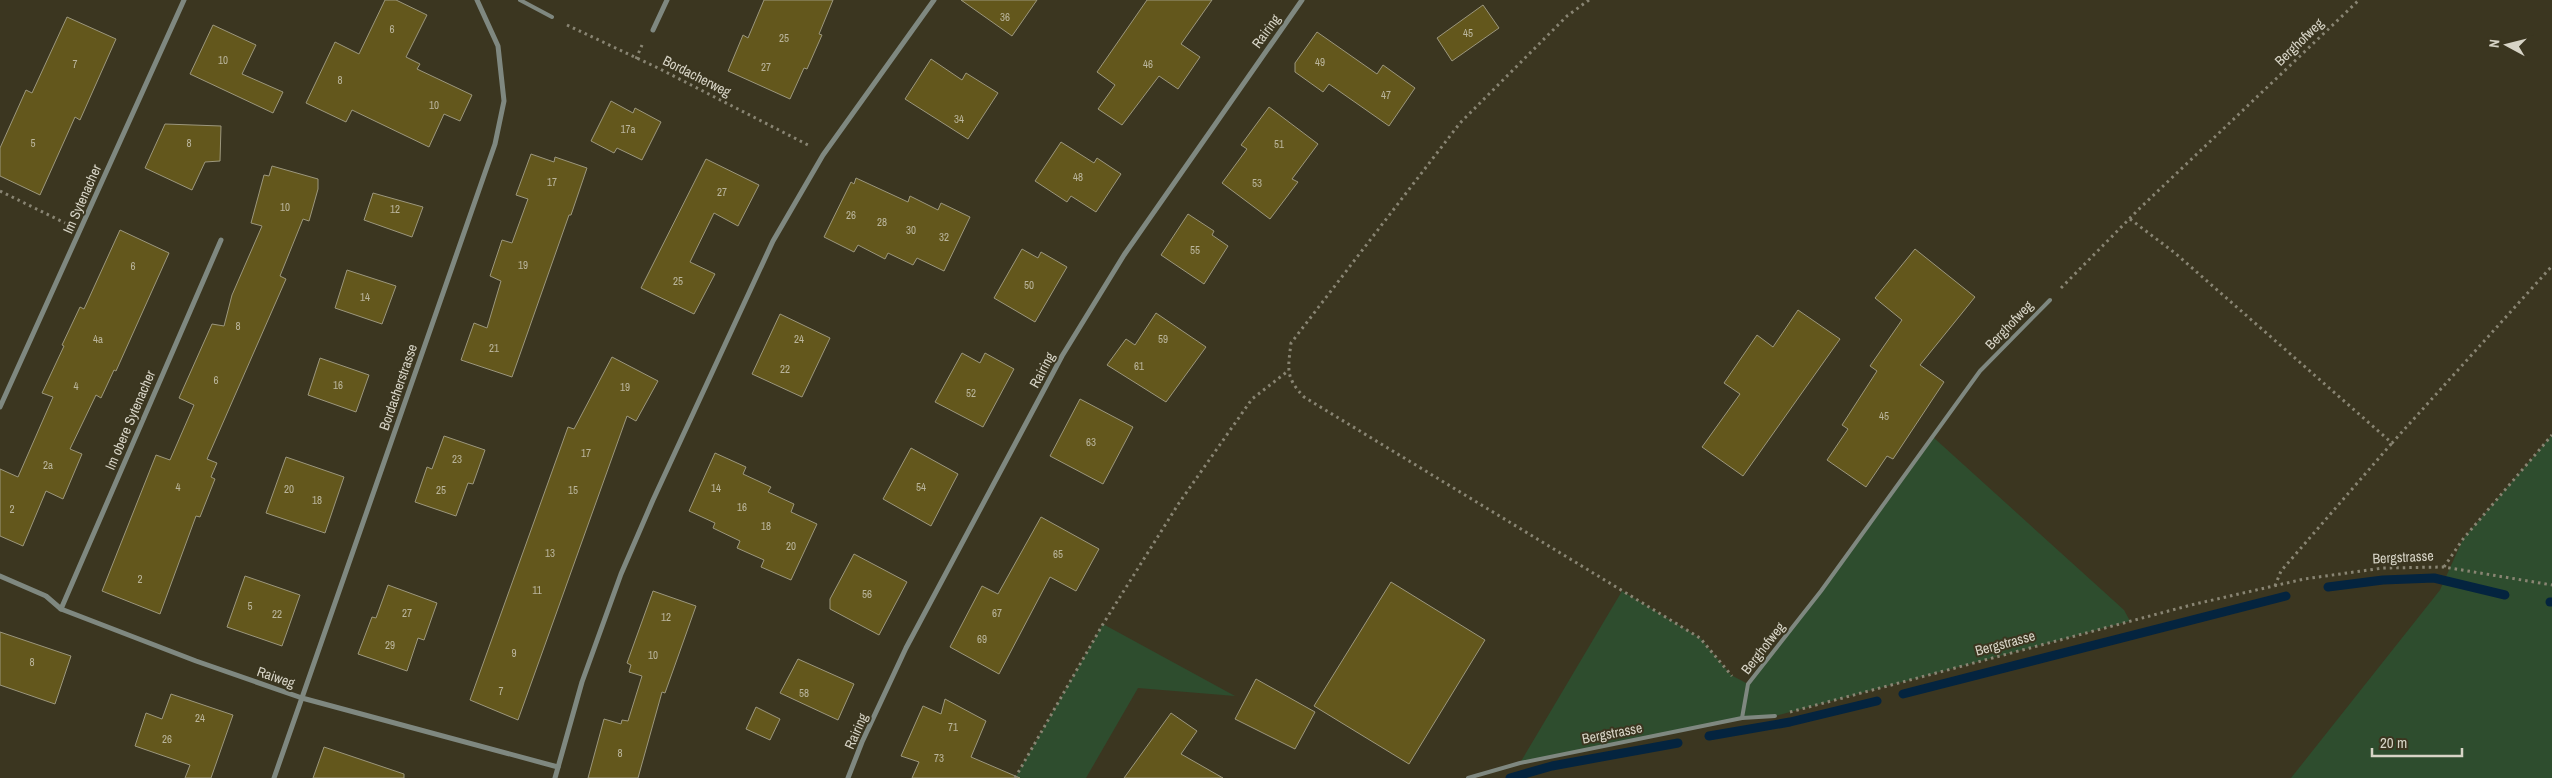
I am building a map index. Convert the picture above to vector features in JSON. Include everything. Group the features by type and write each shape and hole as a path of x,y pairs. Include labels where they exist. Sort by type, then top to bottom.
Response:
{"street":[{"name":"Im Sytenacher","path":"0,407 184,0"},
{"name":"Bordacherstrasse","path":"274,778 495,144 504,101 498,46 477,0"},
{"path":"652,30 667,0"},
{"path":"555,778 582,682 621,574 657,491 773,241 824,154 934,0"},
{"name":"Rairing","path":"848,778 862,742 906,648 1062,356 1124,255 1302,0"},
{"name":"Im obere Sytenacher","path":"61,609 221,240"},
{"name":"Raiweg","path":"0,576 46,596 61,609 196,661 302,698 558,767"}],"lane":[{"path":"520,0 552,17"},
{"name":"Berghofweg","path":"1742,718 1748,684 1827,583 1980,371 2050,300"},
{"name":"Bergstrasse","path":"1468,778 1520,762 1742,718 1775,716"}],"path":[{"path":"1589,0 1567,16 1460,123 1292,343 1288,371 1292,384 1304,397 1700,638 1731,675 1748,684"},
{"name":"Berghofweg","path":"2050,300 2130,219 2359,0"},
{"name":"Bordacherweg","path":"577,30 660,69 805,143"},
{"path":"0,191 80,230"},
{"path":"2130,219 2175,253 2392,443"},
{"path":"2275,586 2281,572 2392,443 2552,266"},
{"path":"1015,778 1104,624 1179,503 1252,400 1288,371"},
{"path":"2444,567 2463,539 2552,435"},
{"name":"Bergstrasse","path":"1775,716 2174,609 2275,586 2383,568 2444,567 2552,585"}],"green space":[{"path":"2552,435 2552,778 2291,778 2440,590 2463,539"},
{"path":"1933,437 2124,610 2130,621 1775,716 1742,718 1520,763 1622,591 1700,638 1731,675 1748,684 1821,591"},
{"path":"1103,624 1235,696 1138,688 1086,778 1015,778"}],"building":[{"path":"385,0 396,0 427,15 406,57 420,64 417,69 472,95 460,121 444,114 429,147 352,110 346,122 306,103 335,42 359,54"},
{"path":"764,0 833,0 819,34 822,35 807,69 804,68 790,99 728,71 743,35 748,38"},
{"path":"961,0 1037,0 1012,36"},
{"path":"1147,0 1212,0 1181,44 1200,57 1178,89 1159,76 1122,125 1098,109 1115,85 1097,72"},
{"path":"1483,5 1499,28 1452,61 1437,38"},
{"path":"67,17 116,39 80,120 75,117 40,195 0,176 0,148 26,90 32,93"},
{"path":"213,25 256,45 242,74 283,92 273,113 190,74"},
{"path":"1317,32 1377,74 1383,65 1415,88 1389,126 1329,84 1323,92 1295,72 1295,63"},
{"path":"931,59 962,80 966,73 998,93 968,139 905,99"},
{"path":"611,101 633,113 635,108 661,122 642,160 617,148 614,153 591,141"},
{"path":"1269,107 1318,144 1292,179 1298,182 1270,219 1222,183 1247,149 1241,145"},
{"path":"165,124 221,126 220,161 205,162 192,190 145,168"},
{"path":"1061,142 1094,163 1097,158 1121,174 1096,212 1071,196 1067,202 1035,181"},
{"path":"531,154 554,162 555,157 587,168 512,377 461,360 474,323 487,328 501,281 490,276 502,240 512,243 528,199 516,195"},
{"path":"706,159 759,185 738,226 714,213 690,262 715,274 694,314 641,288"},
{"path":"272,166 318,179 318,189 309,221 303,219 280,276 286,279 207,459 217,463 211,477 215,479 200,517 196,516 160,614 102,591 156,455 170,460 194,405 179,398 212,324 224,326 232,295 262,226 251,223 264,175 269,176"},
{"path":"856,178 908,202 910,196 938,210 941,203 970,217 944,271 917,258 913,265 888,253 885,259 858,245 854,252 824,237 851,182 854,184"},
{"path":"373,193 423,207 412,237 364,220"},
{"path":"1188,214 1214,231 1212,235 1228,246 1204,284 1161,255"},
{"path":"120,230 169,253 116,371 114,370 101,398 96,395 70,449 82,454 63,499 46,491 23,546 0,536 0,469 18,477 53,397 42,393 80,307 84,309"},
{"path":"1022,249 1038,258 1041,252 1067,267 1035,322 994,298"},
{"path":"1915,249 1975,297 1920,365 1944,382 1893,459 1887,456 1866,487 1827,460 1848,429 1842,425 1877,371 1870,366 1902,320 1875,298"},
{"path":"347,270 396,286 382,324 335,308"},
{"path":"1798,310 1840,339 1743,476 1702,447 1740,394 1724,383 1757,335 1773,347"},
{"path":"1156,313 1206,347 1166,402 1107,365 1126,339 1135,345"},
{"path":"780,314 830,338 802,397 752,374"},
{"path":"962,353 980,363 985,353 1014,369 983,427 935,402"},
{"path":"612,357 658,381 636,421 627,416 518,720 470,700 568,427 574,429"},
{"path":"320,358 369,375 356,412 308,395"},
{"path":"1080,399 1133,427 1103,484 1050,456"},
{"path":"444,436 485,450 473,484 468,483 456,516 415,502 427,467 432,469"},
{"path":"911,448 958,474 931,526 883,499"},
{"path":"715,453 746,467 743,474 771,487 768,492 794,504 791,512 817,524 791,580 761,567 764,560 737,548 740,541 713,528 715,523 689,511"},
{"path":"286,457 344,477 325,533 266,513"},
{"path":"1041,517 1099,549 1076,591 1050,577 999,674 950,647 982,586 998,594"},
{"path":"854,554 907,582 879,635 830,609 830,599"},
{"path":"245,576 300,595 282,646 227,627"},
{"path":"1391,582 1485,640 1409,764 1314,706"},
{"path":"388,585 437,603 424,640 418,638 407,671 358,654 372,617 376,618"},
{"path":"653,591 696,606 665,693 662,692 638,778 588,778 604,719 621,724 622,720 628,721 642,676 629,672 631,665 627,663"},
{"path":"0,632 71,656 55,704 0,685"},
{"path":"798,659 854,684 838,720 780,693"},
{"path":"1256,679 1315,712 1295,749 1235,719"},
{"path":"171,694 233,715 211,778 185,778 190,765 135,746 146,713 162,719"},
{"path":"945,699 986,721 971,757 1020,778 912,778 919,762 901,756 923,706 941,714"},
{"path":"756,707 780,719 770,740 746,729"},
{"path":"1171,713 1197,731 1181,754 1223,778 1124,778"},
{"path":"324,747 404,774 404,778 313,778"}],"waterway":[{"path":"2328,587 2383,580 2434,578 2505,595"},
{"path":"1903,694 2286,596"},
{"path":"1709,736 1790,722 1877,701"},
{"path":"1510,778 1552,766 1678,743"}]}
